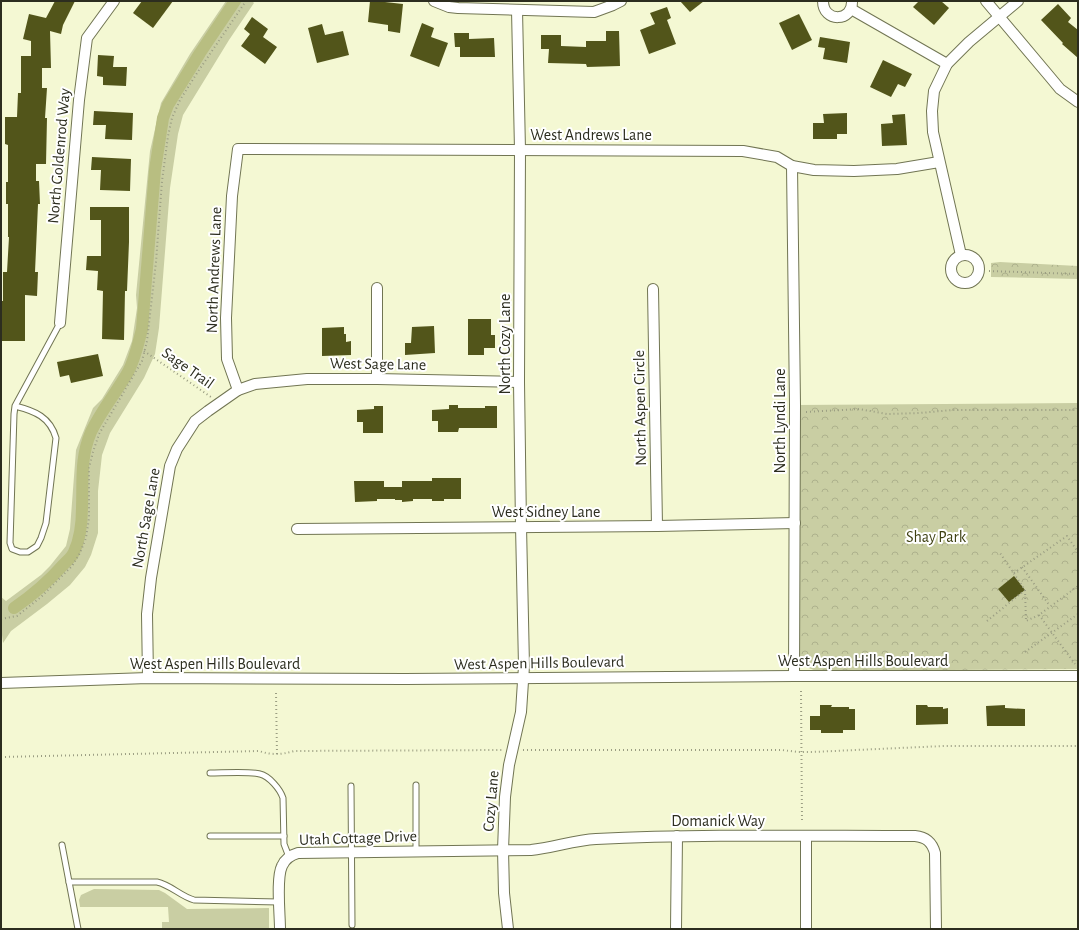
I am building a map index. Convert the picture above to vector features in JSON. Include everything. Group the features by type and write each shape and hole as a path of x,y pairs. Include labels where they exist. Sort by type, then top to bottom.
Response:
{"street":[{"name":"North Goldenrod Way","path":"60,323 76,132 87,38 114,1"},
{"path":"434,1 449,7 594,12 621,1"},
{"path":"823,1 823,6 828,14 836,17 845,16 851,5 947,64"},
{"path":"986,1 1060,89 1078,102"},
{"path":"960,255 933,132 932,111 934,91 947,64 968,42 1018,1"},
{"name":"North Cozy Lane","path":"517,10 520,150 519,382 524,678"},
{"name":"West Andrews Lane","path":"238,149 743,151 777,157 792,166 814,170 854,171 897,169 939,162"},
{"name":"North Andrews Lane","path":"238,149 232,196 226,318 227,359 238,390"},
{"name":"North Lyndi Lane","path":"792,166 795,405 794,676"},
{"path":"377,288 377,379"},
{"name":"North Aspen Circle","path":"653,289 657,526"},
{"name":"West Sage Lane","path":"238,390 255,384 307,378 519,382"},
{"name":"North Sage Lane","path":"148,678 147,614 151,578 170,466 177,449 195,421 238,390"},
{"name":"West Sidney Lane","path":"297,529 657,526 794,523"},
{"name":"West Aspen Hills Boulevard","path":"1,683 148,678 405,679 794,676 1078,676"},
{"name":"Cozy Lane","path":"508,929 504,893 503,850 505,796 521,712 524,678"},
{"path":"676,929 677,836"},
{"name":"Domanick Way","path":"503,850 545,848 597,839 677,836 915,836 924,838 931,843 936,852 936,929"},
{"path":"806,836 806,929"},
{"name":"Utah Cottage Drive","path":"280,929 280,870 282,864 289,857 298,853 503,850"}],"lane":[{"path":"16,406 32,410 47,421 54,430 56,438 46,523 37,546 28,552 20,552 12,549 10,543 14,414 16,406 60,323"},
{"path":"210,773 257,773 268,779 280,791 283,798 285,848 289,857"},
{"path":"351,786 352,925"},
{"path":"416,786 416,852"},
{"path":"210,836 284,836"},
{"path":"62,845 78,929"},
{"path":"69,882 157,882 169,886 185,897 194,900 280,902"}],"path":[{"path":"1,619 17,616 41,597 72,566 80,553 86,538 89,468 93,452 99,434 142,361 156,262 162,182 172,118 180,100 197,73 246,1"},
{"path":"989,271 1078,274"},
{"name":"Sage Trail","path":"144,351 218,403"},
{"path":"806,412 859,409 887,414 952,410 1078,410"},
{"path":"1014,573 1067,536 1078,552"},
{"path":"1000,553 1025,590 1026,621 1039,615 1078,586"},
{"path":"1022,567 1050,606"},
{"path":"987,621 1025,590"},
{"path":"1025,652 1078,614"},
{"path":"1039,615 1075,664"},
{"path":"801,691 802,822"},
{"path":"276,693 277,755"},
{"path":"1,757 259,751 277,755 294,751 782,750 802,752 944,746 1078,746"}],"green space":[{"path":"226,1 252,1 254,3 229,40 183,115 178,134 170,188 159,328 155,354 144,378 110,433 102,455 98,491 98,533 91,555 85,567 70,585 11,631 3,643 1,627 1,597 6,601 41,575 66,546 70,529 76,450 93,408 102,399 123,365 132,341 137,308 136,295 150,151 161,103 190,54"},
{"path":"1000,262 1078,266 1078,279 991,277 991,263"},
{"name":"Shay Park","path":"1078,403 1078,669 816,671 794,662 795,405"},
{"path":"94,889 159,890 187,909 269,908 269,929 162,929 162,922 169,922 168,907 80,907 79,900 81,895"}],"building":[{"path":"55,1 75,1 63,25 61,34 50,31 51,68 42,68 42,88 47,88 45,118 47,118 46,164 36,164 36,181 39,181 40,204 38,204 35,272 38,272 37,296 25,295 25,341 1,341 3,272 7,272 9,237 8,204 6,204 6,182 8,182 8,145 5,144 5,117 17,117 18,93 21,93 21,56 31,56 31,41 23,39 29,14 46,18"},
{"path":"142,1 173,1 153,28 133,13"},
{"path":"370,1 385,1 403,4 400,33 388,31 388,25 368,22"},
{"path":"680,1 704,1 690,12"},
{"path":"919,1 941,1 949,8 934,25 913,7"},
{"path":"1058,4 1071,18 1068,22 1078,30 1078,58 1062,44 1063,43 1041,20"},
{"path":"667,7 671,18 667,20 676,44 649,54 640,30 655,24 650,13"},
{"path":"799,14 812,40 792,50 779,23"},
{"path":"252,17 268,29 263,37 277,47 265,64 241,46 250,34 244,29"},
{"path":"422,23 434,28 431,37 448,43 439,67 410,56"},
{"path":"322,24 325,35 343,31 349,55 317,63 308,28"},
{"path":"606,31 619,31 620,66 587,67 586,64 548,63 549,49 541,49 541,35 561,35 561,46 586,47 586,41 606,41"},
{"path":"454,33 469,33 469,39 494,38 495,57 460,57 460,47 455,47"},
{"path":"820,37 850,42 847,63 823,59 825,48 818,47"},
{"path":"98,55 114,56 113,67 127,67 126,86 103,85 103,77 97,76"},
{"path":"883,60 912,74 905,87 898,84 891,97 870,87"},
{"path":"94,111 133,113 132,140 105,139 106,125 93,125"},
{"path":"847,113 847,134 837,134 837,139 813,139 813,123 824,123 823,114"},
{"path":"905,114 907,145 882,146 881,124 893,123 892,115"},
{"path":"92,157 131,159 130,191 100,190 101,170 91,170"},
{"path":"90,207 129,207 129,242 127,291 125,291 124,340 102,339 103,291 97,290 98,271 86,270 87,256 101,256 101,220 90,220"},
{"path":"468,319 491,319 491,335 495,335 495,348 484,348 484,355 468,355"},
{"path":"434,326 435,353 405,355 405,343 411,343 412,327"},
{"path":"344,327 346,342 351,341 351,355 322,356 322,328"},
{"path":"98,354 103,376 71,383 69,375 60,377 57,362"},
{"path":"449,405 458,405 458,408 485,408 485,406 497,406 497,428 459,428 458,432 438,432 438,421 432,421 432,410 449,409"},
{"path":"374,406 383,406 383,433 363,433 363,422 357,422 357,410 374,409"},
{"path":"432,478 461,478 461,499 432,501 432,499 413,499 413,501 402,502 402,500 395,499 377,499 377,501 355,502 354,481 384,481 384,487 402,487 402,481 432,481"},
{"path":"1014,576 1025,590 1009,602 998,589"},
{"path":"820,705 832,705 831,707 849,707 849,709 855,709 855,730 843,730 843,733 821,733 821,730 810,730 810,716 820,716"},
{"path":"916,705 943,707 943,709 948,708 948,724 916,725"},
{"path":"1005,705 1005,708 1025,709 1025,726 987,726 986,706"}],"waterway":[{"path":"14,608 53,576 71,557 76,547 81,525 83,470 87,442 95,424 130,367 142,329 155,170 163,118 168,105 200,53 235,1"}]}
